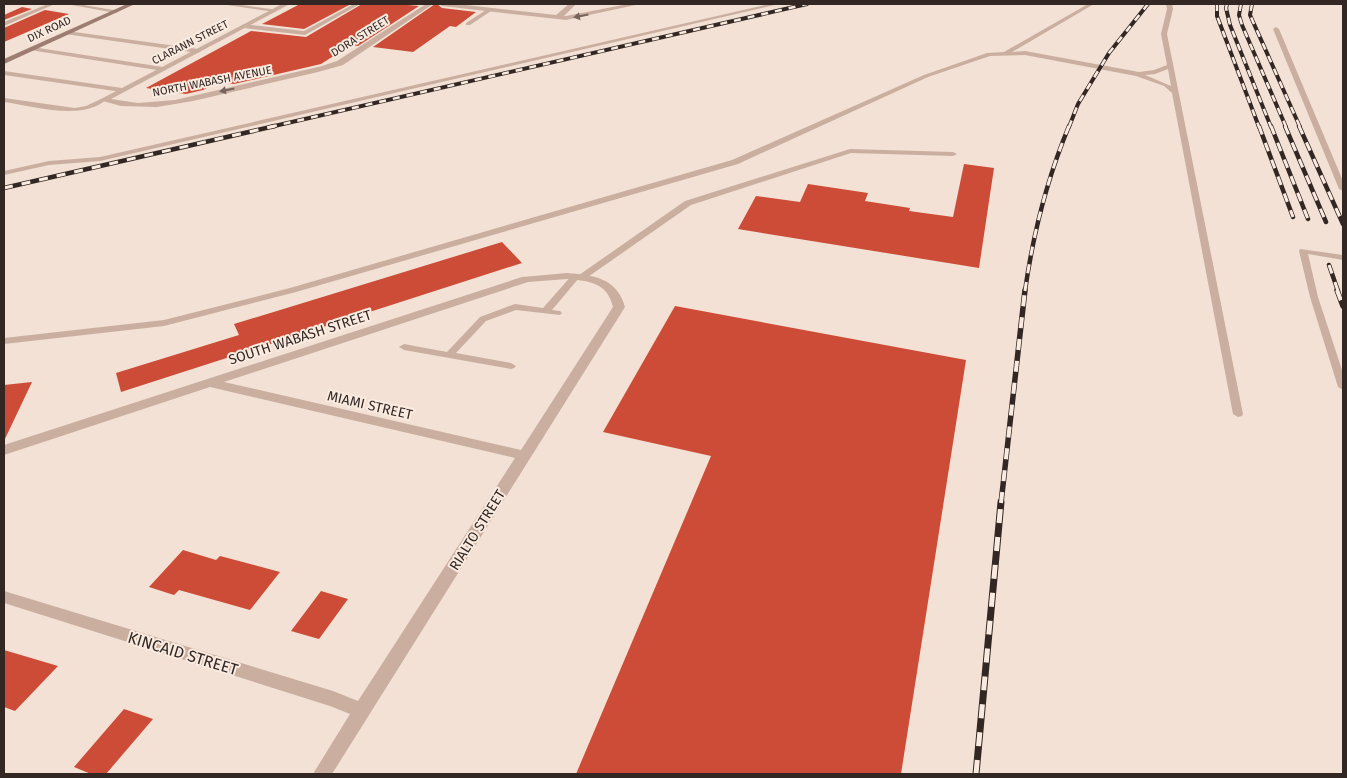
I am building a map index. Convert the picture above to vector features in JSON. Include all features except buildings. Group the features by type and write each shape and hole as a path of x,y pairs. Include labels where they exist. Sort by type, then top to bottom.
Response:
{"main road":[{"name":"DIX ROAD","path":"4,60 16,57 132,4"}],"street":[{"name":"CLARANN STREET","path":"102,100 287,4"},
{"name":"DORA STREET","path":"325,68 340,63 430,4"},
{"path":"442,4 558,17 577,17 637,4"},
{"path":"558,17 573,4"},
{"name":"NORTH WABASH AVENUE","path":"102,100 124,106 146,105 183,99 325,68"},
{"name":"SOUTH WABASH STREET","path":"4,450 526,279 554,275 579,277 607,286"},
{"name":"RIALTO STREET","path":"322,774 619,307 619,298 607,286"},
{"name":"MIAMI STREET","path":"209,383 525,456"},
{"name":"KINCAID STREET","path":"4,597 333,699 362,711"}],"lane":[{"path":"4,24 52,4"},
{"path":"69,4 116,11"},
{"path":"223,4 275,10"},
{"path":"244,26 305,32 357,4"},
{"path":"4,174 49,163 100,158 776,4"},
{"path":"1006,52 1091,4"},
{"path":"1169,4 1170,9 1164,34 1238,414"},
{"path":"468,24 491,9"},
{"path":"1276,29 1343,189"},
{"path":"67,33 198,51"},
{"path":"32,49 163,68"},
{"path":"4,341 164,323 293,290 735,162 926,76 989,54 1006,52 1025,53 1138,74 1175,92"},
{"path":"1138,74 1155,72 1170,66"},
{"path":"4,73 122,90"},
{"path":"4,100 75,110 88,108 102,100"},
{"path":"546,311 579,277 688,203 850,151 953,154"},
{"path":"1343,257 1303,251 1314,297 1343,387"},
{"path":"449,355 483,319 515,307 557,313"},
{"path":"404,347 511,366"}],"railway":[{"path":"270,127 807,4"},
{"path":"1069,127 1078,104 1109,53 1148,4"},
{"path":"1217,4 1217,16 1259,127"},
{"path":"1227,4 1226,8 1230,25 1271,127"},
{"path":"1241,4 1239,15 1242,25 1286,127"},
{"path":"1252,4 1250,15 1300,127"},
{"path":"4,188 275,126"},
{"path":"1025,291 1042,207 1054,166 1069,126"},
{"path":"1259,126 1293,217"},
{"path":"1271,126 1308,219"},
{"path":"1285,126 1326,222"},
{"path":"1299,126 1343,224"},
{"path":"1329,265 1338,291"},
{"path":"1001,503 1025,290"},
{"path":"1337,290 1343,306"},
{"path":"976,774 1001,502"}]}
